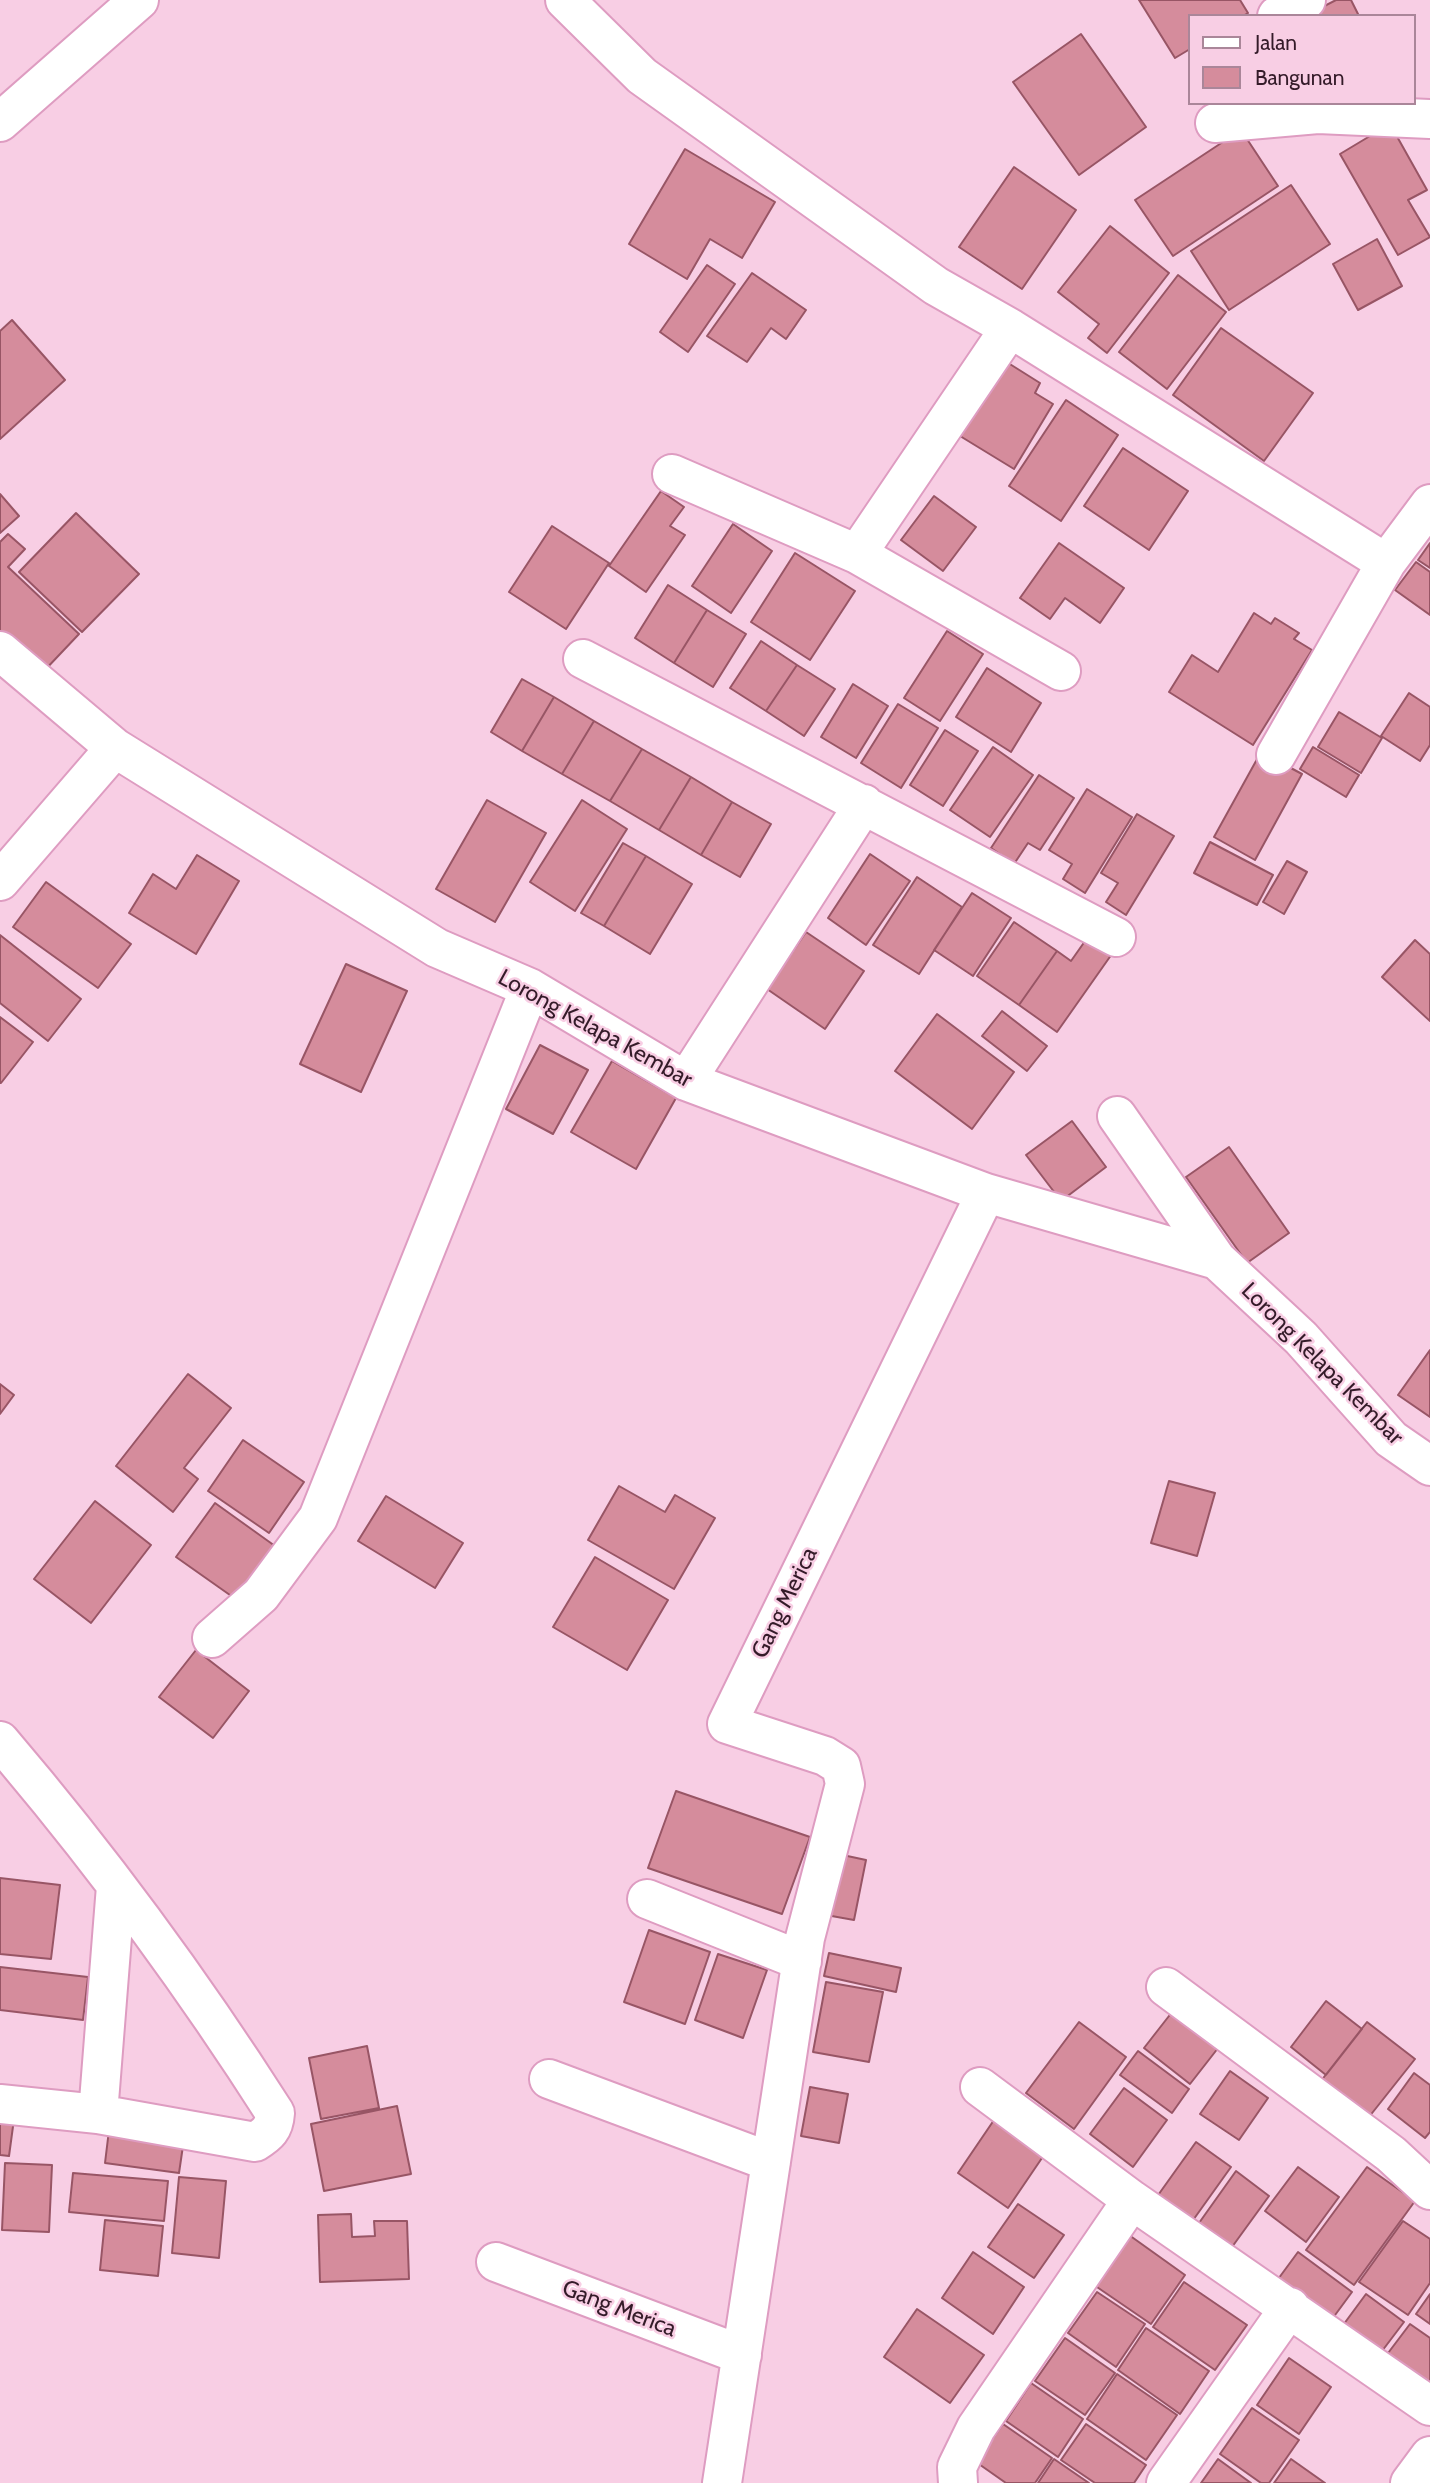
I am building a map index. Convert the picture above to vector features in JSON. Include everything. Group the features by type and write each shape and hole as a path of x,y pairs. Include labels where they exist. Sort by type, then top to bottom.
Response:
{"street":[{"path":"0,122 139,0"},
{"path":"565,0 642,76 936,286 1010,328 1386,564"},
{"path":"1281,14 1306,0"},
{"path":"1215,123 1318,114 1430,119"},
{"path":"857,554 1010,328"},
{"path":"672,474 857,554 1061,671"},
{"path":"1276,755 1386,564 1430,504"},
{"name":"Lorong Kelapa Kembar","path":"0,651 115,748 437,948 530,988 686,1081 986,1193 1217,1260"},
{"path":"583,659 1116,937"},
{"path":"0,881 115,748"},
{"path":"686,1081 864,804"},
{"path":"212,1638 261,1595 318,1518 530,988"},
{"name":"Lorong Kelapa Kembar","path":"1116,1116 1217,1260 1301,1338 1391,1439 1430,1466"},
{"name":"Gang Merica","path":"722,2483 805,1938 845,1784 841,1766 825,1756 727,1724 986,1193"},
{"path":"0,1741 116,1886 235,2050 275,2113 275,2125 268,2134 255,2142 98,2114 0,2104"},
{"path":"98,2114 116,1886"},
{"path":"647,1899 802,1961"},
{"path":"1166,1987 1391,2154 1430,2190"},
{"path":"548,2079 771,2162"},
{"path":"980,2087 1132,2200 1430,2406"},
{"path":"958,2483 957,2467 976,2428 1132,2200"},
{"name":"Gang Merica","path":"496,2262 742,2355"},
{"path":"1166,2483 1290,2307"},
{"path":"1410,2483 1430,2456"}],"building":[{"path":"1139,0 1240,0 1246,14 1188,14 1188,50 1175,58"},
{"path":"1336,0 1351,0 1358,14 1309,14"},
{"path":"1081,34 1146,127 1079,175 1013,82"},
{"path":"1390,124 1427,190 1408,200 1430,237 1398,255 1340,154"},
{"path":"1241,130 1278,186 1173,256 1135,200"},
{"path":"685,149 775,202 742,258 710,239 687,279 629,244"},
{"path":"1014,167 1076,210 1022,289 959,247"},
{"path":"1291,185 1330,244 1229,310 1191,251"},
{"path":"1110,226 1169,273 1107,353 1088,338 1099,324 1058,292"},
{"path":"1377,239 1402,286 1358,310 1333,264"},
{"path":"707,265 735,284 688,352 660,332"},
{"path":"752,273 806,310 786,339 771,328 747,362 707,336"},
{"path":"1178,275 1226,312 1167,389 1119,352"},
{"path":"12,320 65,380 0,439 0,331"},
{"path":"1221,328 1313,393 1264,461 1173,395"},
{"path":"1005,361 1040,383 1035,393 1053,404 1014,469 960,436"},
{"path":"1066,400 1118,435 1061,521 1009,486"},
{"path":"1123,448 1188,491 1149,550 1084,506"},
{"path":"661,491 684,507 670,526 685,535 646,592 609,566"},
{"path":"0,494 19,516 0,533"},
{"path":"934,496 976,527 943,571 901,540"},
{"path":"76,513 139,574 82,632 19,572"},
{"path":"733,524 772,551 731,613 692,586"},
{"path":"552,526 609,563 566,629 509,592"},
{"path":"8,534 25,549 8,567 79,634 43,672 0,631 0,542"},
{"path":"1059,543 1124,588 1100,623 1065,598 1050,619 1020,598"},
{"path":"1430,543 1430,568 1418,560"},
{"path":"795,553 855,591 810,660 751,622"},
{"path":"1416,562 1430,572 1430,615 1395,590"},
{"path":"668,585 707,610 674,663 635,638"},
{"path":"707,610 746,634 713,687 674,663"},
{"path":"1254,613 1271,624 1275,618 1299,633 1294,639 1312,650 1253,745 1169,692 1192,655 1218,672"},
{"path":"947,631 983,654 940,721 904,698"},
{"path":"761,641 797,665 766,711 730,688"},
{"path":"797,665 835,689 804,736 766,711"},
{"path":"987,668 1041,703 1011,752 956,717"},
{"path":"522,679 554,697 522,751 491,732"},
{"path":"853,684 888,706 856,758 821,737"},
{"path":"1409,693 1430,707 1430,745 1420,761 1381,736"},
{"path":"554,697 594,721 562,774 522,751"},
{"path":"898,704 938,728 901,788 861,763"},
{"path":"1339,712 1382,738 1361,773 1318,747"},
{"path":"594,721 642,749 610,801 562,774"},
{"path":"945,730 978,751 943,806 910,785"},
{"path":"993,747 1033,775 990,837 950,810"},
{"path":"1313,747 1359,775 1346,797 1300,769"},
{"path":"642,749 691,777 659,830 610,801"},
{"path":"1261,752 1302,774 1255,860 1214,837"},
{"path":"1039,775 1074,798 1040,850 1028,843 1014,864 991,848"},
{"path":"691,777 732,802 701,855 659,830"},
{"path":"1087,789 1132,817 1085,893 1063,879 1072,864 1049,850"},
{"path":"487,800 546,833 495,922 436,889"},
{"path":"582,800 627,829 575,911 530,882"},
{"path":"732,802 771,824 740,877 701,855"},
{"path":"1137,814 1174,836 1126,915 1106,902 1118,883 1101,873"},
{"path":"1210,842 1273,875 1257,905 1194,873"},
{"path":"623,843 646,856 604,926 581,913"},
{"path":"870,854 910,881 866,945 828,918"},
{"path":"197,855 239,881 196,954 129,913 153,874 176,889"},
{"path":"646,856 692,884 650,954 604,926"},
{"path":"1287,861 1307,872 1284,914 1263,902"},
{"path":"917,877 962,907 919,974 873,945"},
{"path":"46,882 131,944 98,988 13,927"},
{"path":"972,893 1011,918 973,976 934,950"},
{"path":"1014,922 1057,951 1019,1005 977,976"},
{"path":"806,932 864,971 825,1029 767,989"},
{"path":"1090,934 1114,951 1057,1032 1019,1005 1057,951 1071,961"},
{"path":"0,935 81,999 48,1041 0,1003"},
{"path":"1415,940 1430,954 1430,1021 1382,977"},
{"path":"346,964 407,991 361,1092 300,1064"},
{"path":"1002,1011 1047,1046 1027,1071 982,1036"},
{"path":"937,1014 1014,1072 972,1129 895,1071"},
{"path":"0,1017 33,1042 1,1083 0,1083"},
{"path":"540,1045 588,1070 553,1134 506,1109"},
{"path":"612,1061 676,1098 636,1169 571,1132"},
{"path":"1072,1121 1106,1167 1061,1201 1026,1155"},
{"path":"1229,1147 1289,1233 1247,1263 1186,1177"},
{"path":"1430,1350 1430,1417 1398,1395"},
{"path":"188,1374 231,1408 184,1468 198,1479 173,1512 116,1466"},
{"path":"0,1384 14,1395 0,1414"},
{"path":"243,1440 304,1482 269,1533 208,1491"},
{"path":"1169,1481 1215,1493 1197,1556 1151,1543"},
{"path":"619,1486 665,1512 675,1495 715,1518 674,1589 588,1540"},
{"path":"386,1496 463,1543 435,1588 358,1541"},
{"path":"95,1501 151,1545 91,1623 34,1579"},
{"path":"215,1503 275,1546 237,1600 176,1557"},
{"path":"595,1557 668,1600 627,1670 553,1627"},
{"path":"196,1650 249,1691 213,1738 159,1697"},
{"path":"676,1791 810,1837 782,1914 648,1868"},
{"path":"838,1854 866,1860 854,1920 826,1915"},
{"path":"0,1878 60,1885 51,1959 0,1954"},
{"path":"649,1930 710,1952 685,2024 624,2002"},
{"path":"829,1953 901,1968 896,1992 824,1976"},
{"path":"718,1954 767,1970 743,2038 695,2020"},
{"path":"0,1967 88,1977 83,2020 0,2010"},
{"path":"826,1982 883,1992 869,2062 813,2052"},
{"path":"1326,2001 1362,2029 1326,2075 1291,2047"},
{"path":"1176,2007 1222,2043 1190,2084 1144,2048"},
{"path":"1079,2022 1126,2057 1074,2129 1026,2093"},
{"path":"1367,2022 1415,2059 1365,2122 1317,2086"},
{"path":"367,2046 379,2108 321,2119 309,2058"},
{"path":"1138,2051 1189,2089 1172,2113 1120,2075"},
{"path":"1230,2071 1268,2098 1239,2140 1200,2114"},
{"path":"1414,2073 1430,2085 1430,2132 1425,2138 1388,2109"},
{"path":"810,2087 848,2094 839,2143 801,2136"},
{"path":"1124,2088 1167,2120 1133,2167 1090,2134"},
{"path":"397,2106 411,2174 324,2191 311,2124"},
{"path":"0,2118 14,2119 9,2156 0,2155"},
{"path":"994,2120 1044,2155 1008,2208 958,2173"},
{"path":"109,2130 184,2139 179,2173 105,2163"},
{"path":"1196,2142 1231,2167 1191,2223 1156,2198"},
{"path":"5,2163 52,2165 49,2232 2,2230"},
{"path":"1298,2167 1339,2197 1306,2242 1265,2211"},
{"path":"1367,2167 1415,2201 1354,2285 1306,2250"},
{"path":"1236,2171 1269,2196 1232,2247 1199,2223"},
{"path":"73,2173 168,2181 164,2221 69,2212"},
{"path":"179,2177 226,2181 219,2258 172,2253"},
{"path":"1018,2204 1064,2235 1034,2278 988,2247"},
{"path":"351,2214 352,2237 375,2236 374,2221 407,2221 409,2279 320,2282 318,2215"},
{"path":"105,2220 163,2226 158,2276 100,2270"},
{"path":"1403,2221 1430,2239 1430,2283 1408,2315 1359,2282"},
{"path":"1129,2235 1185,2275 1151,2324 1094,2285"},
{"path":"973,2252 1024,2287 993,2334 942,2298"},
{"path":"1298,2252 1352,2292 1327,2326 1273,2286"},
{"path":"1184,2282 1247,2325 1215,2370 1153,2327"},
{"path":"1097,2292 1145,2324 1116,2367 1068,2333"},
{"path":"1366,2294 1404,2322 1376,2359 1338,2332"},
{"path":"1430,2294 1430,2324 1416,2314"},
{"path":"917,2309 984,2355 950,2403 884,2357"},
{"path":"1410,2324 1430,2338 1430,2382 1420,2395 1379,2365"},
{"path":"1146,2328 1209,2371 1180,2414 1118,2370"},
{"path":"1065,2338 1115,2373 1085,2415 1035,2381"},
{"path":"1289,2358 1331,2387 1299,2434 1257,2405"},
{"path":"1117,2374 1177,2415 1146,2460 1087,2419"},
{"path":"1031,2383 1083,2419 1058,2457 1006,2421"},
{"path":"1252,2408 1299,2440 1269,2483 1261,2483 1220,2454"},
{"path":"1003,2424 1052,2458 1035,2483 1006,2483 976,2462"},
{"path":"1086,2424 1146,2465 1134,2483 1095,2483 1061,2460"},
{"path":"1054,2459 1089,2483 1038,2483"},
{"path":"1218,2459 1251,2483 1201,2483"},
{"path":"1291,2459 1325,2483 1274,2483"}]}
